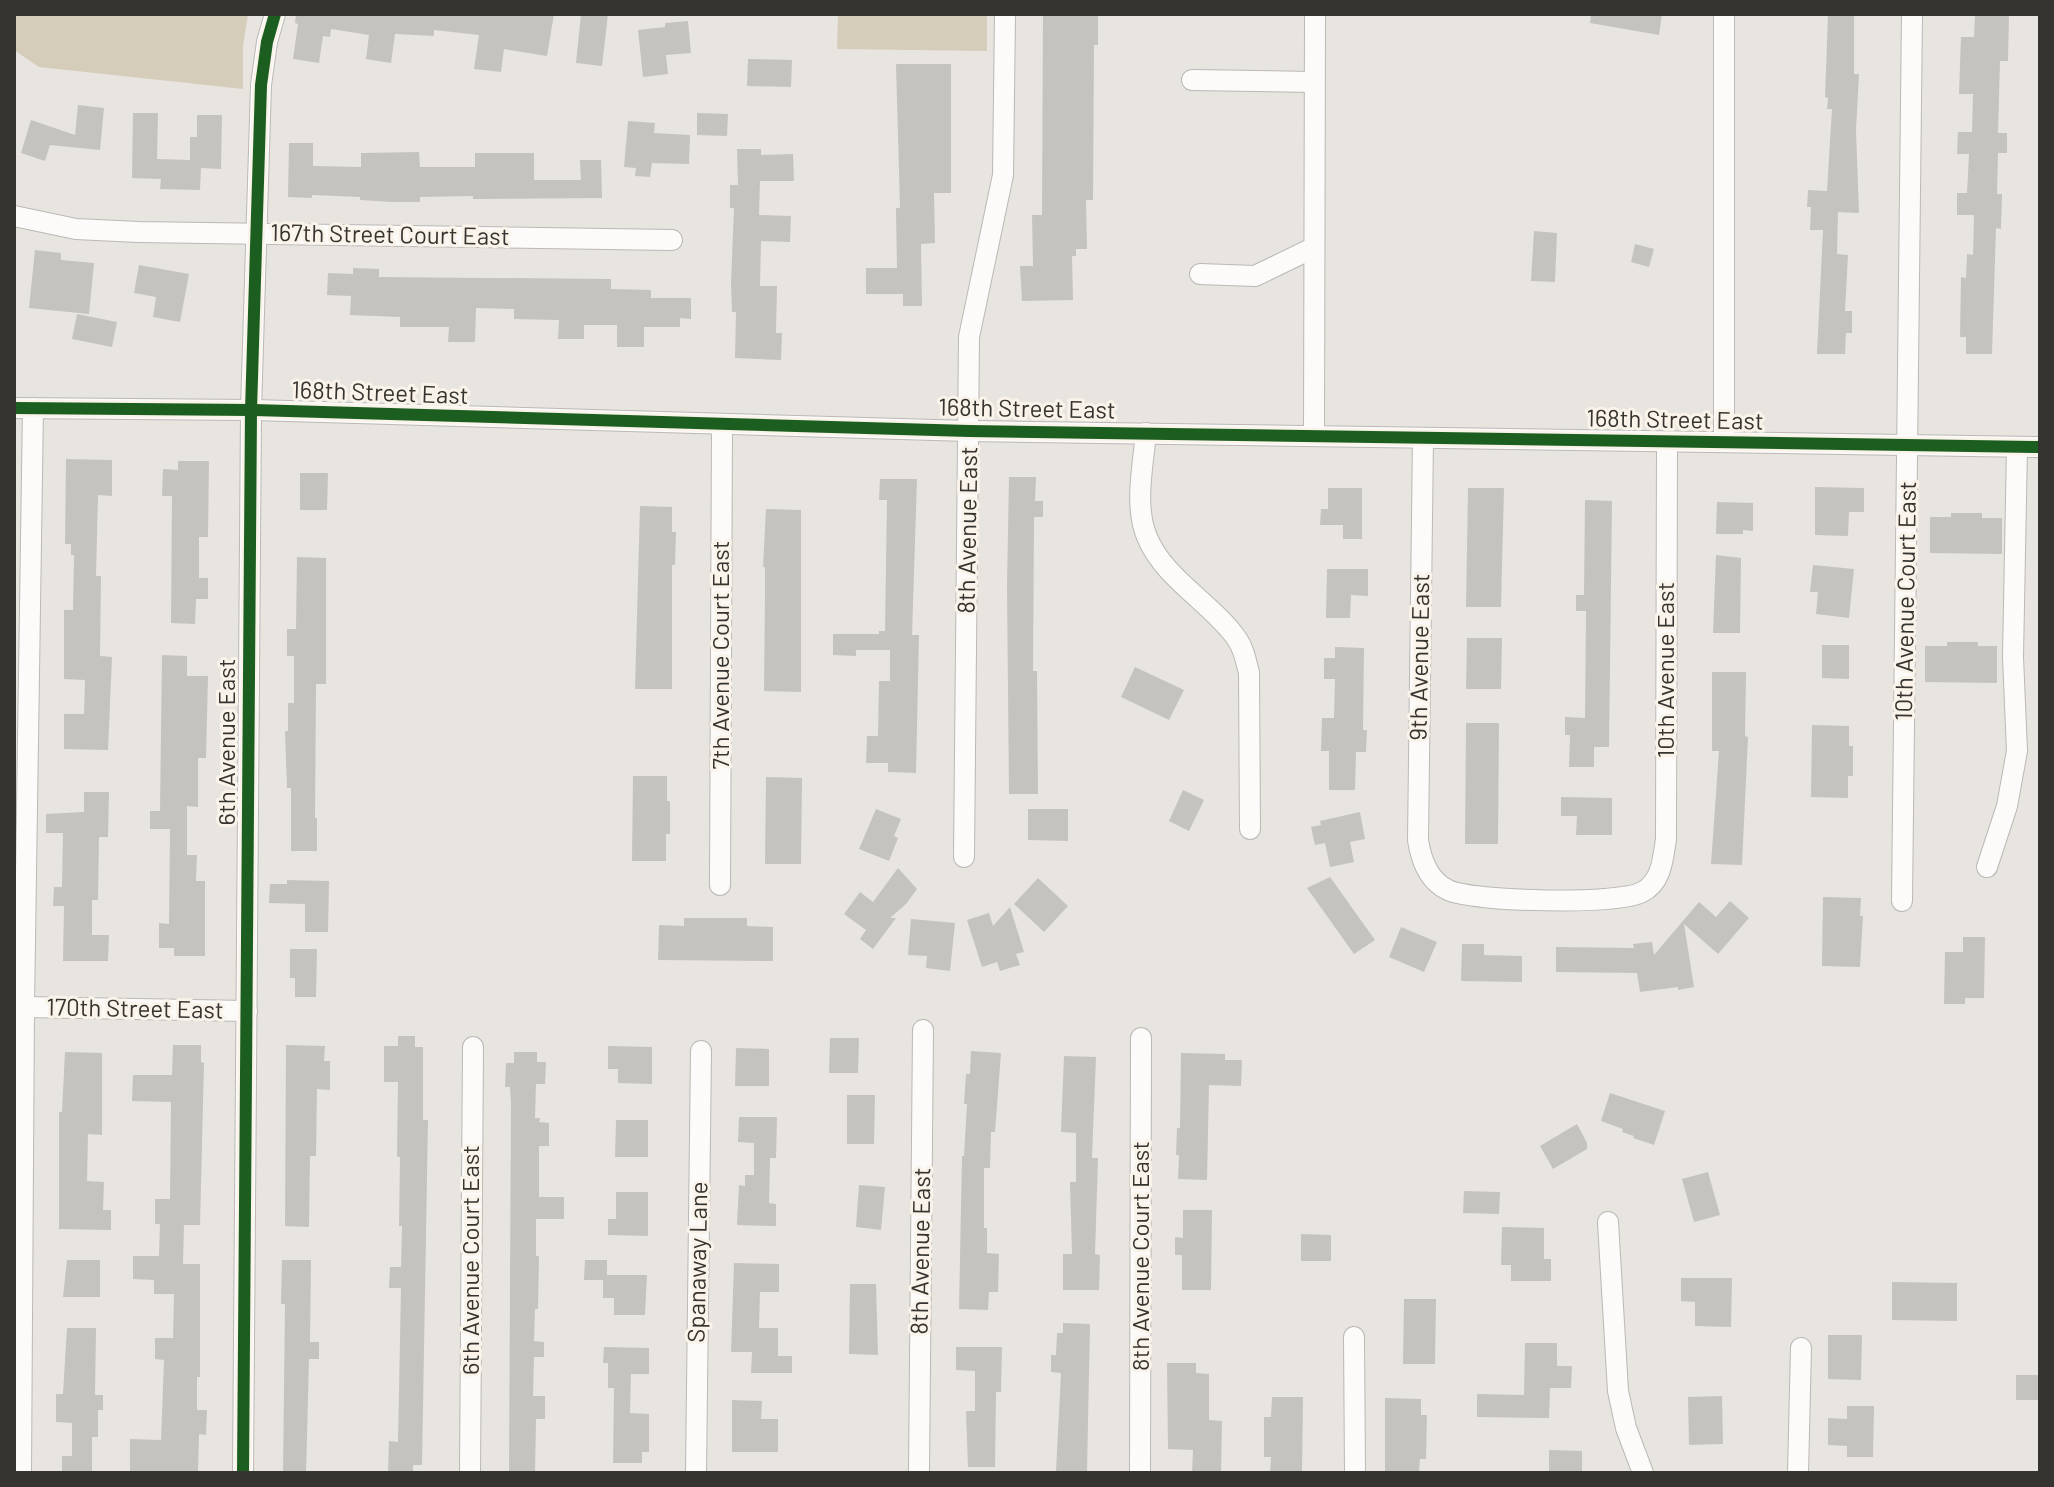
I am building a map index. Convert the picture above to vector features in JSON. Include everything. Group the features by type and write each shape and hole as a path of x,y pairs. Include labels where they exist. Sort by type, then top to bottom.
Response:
{"street":[{"name":"6th Avenue East","path":"243,1473 251,410 261,85 267,42 275,14"},
{"name":"8th Avenue East","path":"964,857 969,337 1003,175 1005,14"},
{"path":"1314,436 1315,14"},
{"path":"1724,14 1724,442"},
{"name":"10th Avenue Court East","path":"1902,901 1912,14"},
{"path":"1192,80 1314,82"},
{"name":"167th Street Court East","path":"14,216 76,229 138,232 672,240"},
{"path":"1200,274 1255,276 1313,248"},
{"name":"168th Street East","path":"23,408 251,410 969,431 2029,447"},
{"path":"21,1473 23,408"},
{"name":"7th Avenue Court East","path":"720,885 722,426"},
{"path":"1146,433 1141,509 1147,538 1166,565 1237,638 1245,654 1249,673 1250,829"},
{"name":"9th Avenue East","path":"1423,438 1420,855 1430,875 1451,892 1476,897 1595,900 1629,897 1644,892"},
{"name":"10th Avenue East","path":"1644,892 1658,876 1666,839 1667,442"},
{"path":"2028,588 2029,447"},
{"path":"1987,867 2007,806 2017,751 2013,657 2029,447"},
{"name":"170th Street East","path":"24,1007 247,1011"},
{"name":"8th Avenue East","path":"919,1473 923,1030"},
{"name":"8th Avenue Court East","path":"1140,1473 1141,1038"},
{"name":"6th Avenue Court East","path":"470,1473 473,1047"},
{"name":"Spanaway Lane","path":"696,1473 701,1051"},
{"path":"1608,1222 1618,1391 1626,1428 1643,1473"},
{"path":"1354,1337 1355,1473"},
{"path":"1798,1473 1801,1348"}],"shaded area":[{"path":"14,14 248,14 243,46 243,89 39,67 14,50"},
{"path":"838,14 987,14 987,51 837,49"}],"building":[{"path":"296,14 554,14 547,56 504,49 501,72 474,69 479,35 434,30 434,36 395,34 391,63 366,59 369,35 331,29 330,37 323,36 319,63 293,59 298,24 295,23"},
{"path":"581,14 608,14 602,66 576,63"},
{"path":"1591,14 1662,14 1659,35 1590,23"},
{"path":"1828,14 1854,14 1854,74 1859,74 1856,130 1859,213 1838,212 1837,254 1848,255 1845,311 1852,311 1852,333 1846,333 1845,354 1817,354 1823,230 1810,230 1811,207 1807,207 1808,190 1827,191 1832,109 1827,109 1828,98 1825,97"},
{"path":"1975,14 2009,14 2008,61 2000,61 1998,133 2007,133 2007,153 1998,153 1997,194 2002,194 2001,229 1996,228 1992,354 1966,354 1966,337 1960,337 1961,277 1966,278 1967,254 1973,255 1974,215 1957,215 1957,193 1967,193 1969,154 1957,154 1958,132 1972,132 1973,94 1959,94 1961,37 1974,37"},
{"path":"1043,15 1098,15 1098,45 1094,45 1093,200 1086,200 1087,249 1076,249 1076,256 1072,256 1073,300 1022,301 1020,266 1033,266 1032,215 1042,215"},
{"path":"688,21 691,53 666,55 668,74 643,77 638,30"},
{"path":"748,59 792,60 791,87 747,86"},
{"path":"896,64 951,64 951,193 934,193 935,243 921,244 922,306 903,306 903,294 866,294 866,268 897,268 896,208 900,208"},
{"path":"78,105 104,108 100,150 50,145 45,161 21,153 31,120 75,135"},
{"path":"133,113 158,113 157,159 190,160 190,137 197,137 197,115 222,115 221,169 201,168 200,190 160,189 161,179 132,178"},
{"path":"697,113 728,114 727,136 697,135"},
{"path":"628,121 655,123 654,133 690,135 689,164 652,163 650,177 635,176 636,168 624,167"},
{"path":"289,143 313,143 313,166 361,167 361,153 419,152 420,167 475,167 475,153 534,153 534,180 581,180 580,160 601,160 602,198 420,197 420,202 392,202 360,200 360,197 288,197"},
{"path":"737,149 761,149 761,155 793,154 794,181 760,181 759,215 791,216 790,242 761,241 760,286 777,286 776,333 782,333 781,360 735,358 736,312 732,312 731,283 734,208 730,208 730,185 738,185"},
{"path":"1534,231 1557,233 1555,282 1531,281"},
{"path":"1635,244 1654,249 1649,267 1631,262"},
{"path":"35,250 61,253 61,260 94,263 89,314 29,308"},
{"path":"139,265 189,274 180,322 153,317 156,297 134,293"},
{"path":"353,268 379,269 379,277 611,279 611,289 651,290 651,298 691,298 691,319 680,318 680,327 644,327 644,347 617,347 617,325 584,325 584,339 558,339 559,320 514,319 514,309 476,308 475,342 448,342 449,327 400,327 400,317 350,315 351,296 327,295 328,273 353,274"},
{"path":"77,314 117,322 112,347 72,339"},
{"path":"66,459 112,460 112,496 98,495 96,576 101,576 100,656 112,657 108,750 64,749 64,714 84,714 85,680 64,679 64,610 73,610 74,555 71,555 71,544 65,544"},
{"path":"178,461 209,461 208,537 199,537 199,578 208,578 208,599 196,599 195,624 171,623 172,496 162,496 163,469 178,470"},
{"path":"300,473 328,473 327,510 300,510"},
{"path":"1009,477 1036,477 1035,501 1043,501 1043,517 1034,517 1033,671 1037,671 1038,794 1009,794"},
{"path":"880,479 917,479 912,635 919,635 916,773 888,772 888,763 866,763 867,736 878,736 879,681 890,681 890,650 856,650 856,656 833,655 833,634 879,634 879,631 885,631 887,500 879,500"},
{"path":"1815,487 1864,488 1864,512 1849,512 1848,536 1815,535"},
{"path":"1328,488 1362,488 1362,539 1343,539 1343,525 1320,525 1321,509 1328,509"},
{"path":"1468,488 1504,488 1501,607 1466,607"},
{"path":"1585,500 1612,501 1609,747 1594,747 1594,767 1569,767 1570,735 1565,735 1565,717 1585,718 1586,611 1576,611 1576,595 1584,595"},
{"path":"1717,502 1753,503 1753,531 1716,534"},
{"path":"640,506 672,507 672,532 676,532 675,565 672,565 672,689 635,689"},
{"path":"766,509 801,510 801,692 764,691"},
{"path":"1951,513 1982,513 1982,518 2002,518 2002,554 1930,553 1930,517 1951,517"},
{"path":"1716,555 1741,558 1740,633 1713,633"},
{"path":"297,557 326,558 326,684 316,684 317,851 291,851 291,788 287,788 285,731 288,731 288,703 294,703 294,656 287,656 287,629 296,629"},
{"path":"1813,565 1854,569 1849,618 1816,614 1818,592 1810,592"},
{"path":"1327,569 1368,569 1368,596 1351,595 1350,618 1326,618"},
{"path":"1467,638 1502,638 1501,689 1466,689"},
{"path":"1947,642 1978,642 1978,646 1997,646 1997,683 1925,682 1925,646 1947,646"},
{"path":"1822,645 1849,645 1849,679 1822,678"},
{"path":"1335,647 1364,648 1363,730 1367,730 1366,752 1356,752 1355,790 1329,790 1329,751 1321,751 1322,718 1334,718 1335,679 1324,679 1324,658 1335,658"},
{"path":"162,655 187,656 187,676 208,676 206,758 198,758 198,807 187,806 187,855 197,855 196,881 205,881 205,956 174,956 174,948 159,948 159,923 169,924 170,829 150,829 150,811 160,811"},
{"path":"1135,667 1184,690 1169,720 1121,697"},
{"path":"1712,672 1746,672 1745,736 1748,737 1742,865 1711,864 1719,751 1712,751"},
{"path":"1466,723 1499,723 1498,844 1465,844"},
{"path":"1812,725 1849,726 1853,776 1848,776 1848,798 1811,797"},
{"path":"633,776 667,776 670,834 666,834 666,861 632,861"},
{"path":"766,777 802,778 801,864 765,864"},
{"path":"1183,790 1204,800 1189,831 1169,821"},
{"path":"84,792 109,792 108,837 99,837 98,900 92,900 92,935 109,935 108,961 63,961 64,906 53,906 54,887 62,887 63,833 46,833 46,814 84,812"},
{"path":"1561,797 1612,798 1612,835 1576,835 1577,816 1561,816"},
{"path":"876,809 901,819 889,861 859,849"},
{"path":"1028,809 1068,809 1068,841 1028,840"},
{"path":"1360,812 1365,839 1350,842 1354,862 1330,867 1325,843 1315,845 1311,827 1321,825 1320,821"},
{"path":"898,868 917,889 890,918 896,918 873,949 860,939 866,930 844,914 860,892 873,902"},
{"path":"1330,877 1375,940 1354,954 1307,888"},
{"path":"1038,878 1068,906 1044,932 1014,904"},
{"path":"287,880 329,881 328,932 305,932 305,904 269,903 270,884 287,884"},
{"path":"1823,897 1861,898 1860,967 1822,966"},
{"path":"1730,901 1749,918 1718,954 1684,924 1694,987 1640,992 1637,973 1556,972 1556,947 1634,948 1633,944 1652,942 1654,955 1699,902 1716,917"},
{"path":"1010,907 1024,952 1016,954 1020,965 1000,971 997,962 982,967 967,920 989,913 993,926"},
{"path":"684,918 747,918 747,926 773,927 773,961 658,960 659,925 684,926"},
{"path":"911,919 955,923 950,971 926,968 927,956 908,955"},
{"path":"1401,927 1437,942 1424,972 1389,957"},
{"path":"1963,937 1985,937 1984,998 1965,998 1965,1004 1944,1004 1945,952 1963,952"},
{"path":"1462,944 1484,944 1484,955 1522,956 1522,982 1461,981"},
{"path":"290,949 317,949 316,997 295,997 295,978 290,978"},
{"path":"398,1036 415,1036 415,1047 423,1047 423,1120 428,1120 422,1465 413,1465 413,1473 388,1473 389,1441 398,1442 401,1288 389,1288 390,1267 401,1267 402,1226 399,1226 400,1157 397,1157 398,1082 384,1082 384,1046 398,1046"},
{"path":"830,1038 859,1038 858,1073 829,1073"},
{"path":"173,1045 201,1045 201,1062 204,1063 200,1225 184,1225 183,1264 200,1264 197,1410 207,1410 206,1435 199,1434 198,1473 130,1473 130,1439 161,1440 164,1360 155,1359 155,1338 173,1338 174,1294 154,1294 154,1280 133,1279 133,1256 159,1256 160,1224 155,1224 155,1199 170,1199 171,1102 132,1101 133,1075 172,1075"},
{"path":"286,1045 325,1046 324,1061 330,1061 330,1090 317,1089 316,1156 310,1156 309,1227 285,1226"},
{"path":"608,1046 652,1047 652,1084 618,1083 618,1069 608,1069"},
{"path":"736,1048 769,1049 769,1086 735,1086"},
{"path":"971,1051 1001,1053 995,1132 991,1132 990,1168 984,1168 987,1253 999,1254 998,1292 989,1292 988,1310 959,1309 962,1156 967,1104 964,1104"},
{"path":"65,1052 102,1053 102,1135 88,1134 87,1181 104,1182 103,1210 111,1210 111,1230 59,1229 59,1112 62,1112"},
{"path":"514,1052 537,1052 537,1062 546,1062 545,1084 536,1084 535,1118 540,1118 539,1122 549,1123 549,1146 539,1146 539,1197 564,1197 564,1219 536,1219 536,1256 539,1256 534,1341 544,1342 544,1357 534,1357 533,1396 545,1396 545,1419 536,1419 535,1473 509,1473 511,1104 510,1087 505,1087 506,1063 514,1063"},
{"path":"1181,1053 1225,1054 1225,1060 1242,1060 1241,1086 1209,1085 1207,1180 1178,1179 1179,1155 1176,1155 1177,1128 1180,1128"},
{"path":"1064,1056 1096,1057 1092,1158 1098,1158 1095,1254 1100,1255 1099,1290 1063,1290 1063,1254 1072,1254 1070,1182 1076,1182 1076,1133 1061,1132"},
{"path":"1610,1093 1665,1111 1654,1145 1601,1121"},
{"path":"847,1095 875,1095 874,1144 847,1144"},
{"path":"739,1117 777,1117 776,1158 770,1158 769,1203 776,1204 776,1226 737,1225 739,1185 745,1186 745,1175 754,1175 754,1143 738,1142"},
{"path":"616,1120 648,1120 648,1157 615,1157"},
{"path":"1577,1124 1587,1149 1553,1169 1540,1146"},
{"path":"1708,1172 1720,1215 1694,1222 1682,1179"},
{"path":"859,1185 885,1187 881,1230 856,1227"},
{"path":"1464,1191 1500,1192 1499,1214 1463,1213"},
{"path":"616,1192 648,1192 648,1236 608,1235 608,1219 616,1219"},
{"path":"1183,1210 1212,1210 1211,1290 1182,1290 1182,1255 1175,1255 1175,1237 1183,1238"},
{"path":"1502,1227 1544,1228 1544,1259 1551,1259 1551,1281 1511,1281 1511,1265 1501,1265"},
{"path":"1301,1234 1331,1235 1331,1261 1301,1261"},
{"path":"67,1260 100,1260 100,1297 63,1297"},
{"path":"282,1260 311,1260 310,1342 319,1342 319,1359 309,1359 306,1473 283,1473 285,1304 281,1304"},
{"path":"585,1260 607,1260 607,1275 647,1275 645,1315 614,1315 614,1298 603,1298 603,1280 584,1280"},
{"path":"734,1263 779,1264 779,1292 760,1292 759,1328 778,1328 778,1356 792,1356 792,1373 751,1373 752,1352 731,1352"},
{"path":"1681,1278 1732,1278 1731,1327 1695,1326 1695,1302 1681,1301"},
{"path":"1892,1282 1957,1283 1957,1321 1892,1320"},
{"path":"850,1284 876,1284 878,1355 849,1354"},
{"path":"1404,1299 1436,1299 1435,1364 1403,1364"},
{"path":"1063,1323 1090,1324 1087,1471 1056,1471 1061,1373 1051,1372 1051,1355 1056,1355 1057,1333 1063,1333"},
{"path":"67,1328 96,1328 95,1395 103,1395 103,1410 98,1410 98,1437 92,1437 92,1473 62,1473 62,1456 72,1456 72,1423 56,1422 56,1394 63,1394"},
{"path":"1828,1335 1862,1335 1861,1380 1828,1379"},
{"path":"1525,1343 1557,1343 1557,1366 1572,1366 1571,1388 1550,1388 1549,1418 1477,1417 1477,1394 1524,1395"},
{"path":"604,1347 649,1348 649,1374 631,1374 630,1413 649,1414 649,1452 642,1452 642,1463 613,1463 614,1388 608,1388 608,1363 603,1363"},
{"path":"956,1347 1002,1347 1001,1392 996,1392 995,1467 968,1467 966,1411 975,1411 975,1371 956,1370"},
{"path":"1167,1363 1196,1363 1196,1373 1209,1374 1209,1420 1222,1421 1221,1473 1192,1473 1193,1450 1168,1449"},
{"path":"2016,1375 2040,1375 2040,1400 2016,1400"},
{"path":"1722,1396 1723,1444 1689,1445 1688,1397"},
{"path":"1272,1397 1303,1397 1302,1473 1270,1473 1271,1457 1264,1457 1264,1417 1271,1417"},
{"path":"1385,1398 1421,1399 1421,1415 1427,1415 1426,1459 1420,1459 1419,1473 1385,1473"},
{"path":"732,1400 762,1401 761,1419 778,1419 778,1452 732,1452"},
{"path":"1847,1406 1874,1406 1873,1457 1847,1457 1847,1446 1828,1445 1828,1418 1847,1419"},
{"path":"1549,1450 1582,1451 1582,1473 1549,1473"}],"cycle path":[{"path":"243,1473 251,410 261,85 267,42 275,14"},
{"path":"14,408 251,410 969,431 2040,447"}]}
